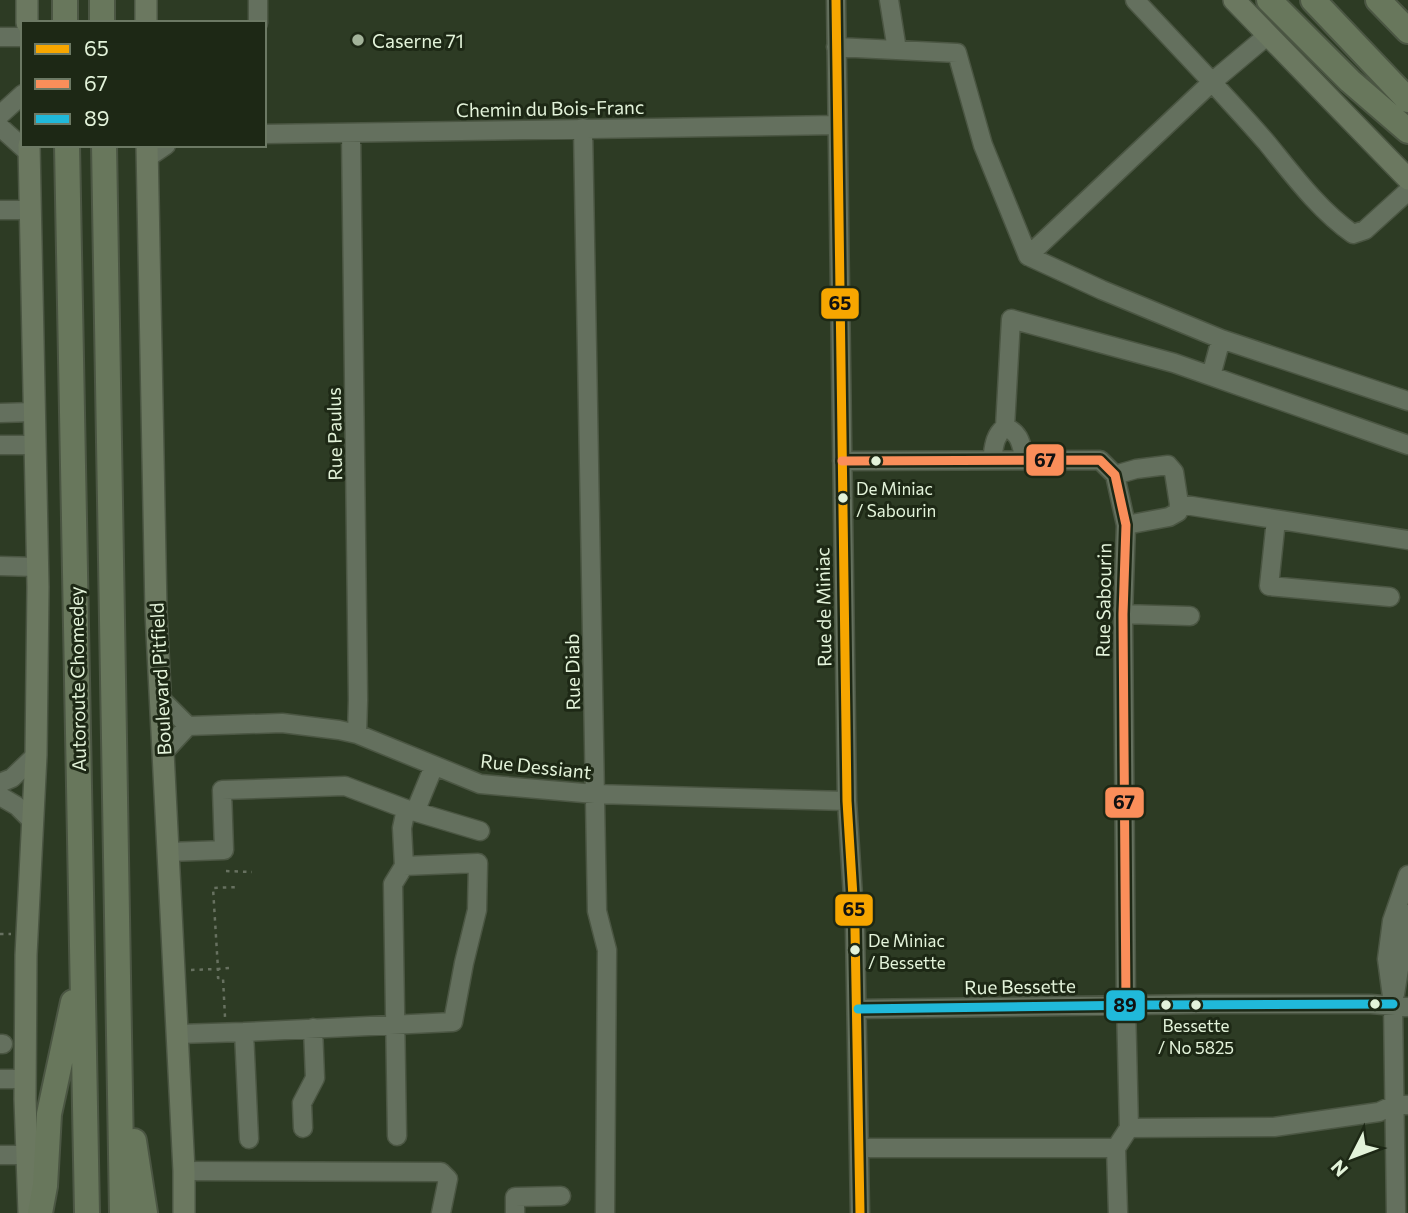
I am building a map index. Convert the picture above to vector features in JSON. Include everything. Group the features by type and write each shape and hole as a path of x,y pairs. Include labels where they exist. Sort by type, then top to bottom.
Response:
{"highway":[{"path":"65,0 65,21"},
{"path":"102,0 102,21"},
{"path":"1269,0 1350,81 1408,131"},
{"path":"1312,0 1408,100"},
{"path":"1378,0 1408,31"},
{"name":"Autoroute Chomedey","path":"67,147 87,1213"},
{"name":"Autoroute Chomedey","path":"104,147 122,1213"},
{"path":"40,1213 45,1186 49,1114 81,960"},
{"path":"119,1048 145,1213"}],"main road":[{"path":"27,0 27,21"},
{"path":"146,0 146,21"},
{"path":"1234,0 1408,179"},
{"path":"29,149 36,567 36,755 26,944 25,1079 29,1213"},
{"name":"Boulevard Pitfield","path":"147,152 153,494 160,698 178,1034 184,1213"}],"street":[{"path":"258,0 258,21"},
{"name":"Rue de Miniac","path":"835,0 847,801 853,870 858,1009 860,1213"},
{"path":"889,0 897,50"},
{"path":"1135,0 1250,122 1306,190 1339,224 1353,234 1365,230 1408,191"},
{"path":"1028,256 1212,82 1268,35"},
{"path":"0,37 21,37"},
{"path":"836,47 957,53 983,145 1028,256 1221,340 1408,401"},
{"path":"0,115 21,96"},
{"name":"Chemin du Bois-Franc","path":"266,134 837,124"},
{"path":"0,127 21,143"},
{"name":"Rue Diab","path":"583,128 597,911 607,950 605,1213"},
{"name":"Rue Paulus","path":"351,133 357,734"},
{"path":"0,210 31,209"},
{"path":"992,460 995,440 1005,427 1011,319 1174,363 1408,445"},
{"path":"1211,376 1221,340"},
{"path":"0,413 34,412"},
{"path":"1005,427 1013,430 1020,438 1025,460"},
{"path":"0,445 34,445"},
{"path":"842,461 1100,460 1115,475 1136,469 1168,466 1174,472 1178,512 1170,517 1126,525"},
{"name":"Rue Sabourin","path":"1115,475 1126,525 1123,614 1129,1128"},
{"path":"1179,505 1408,540"},
{"path":"1276,520 1269,586 1390,597"},
{"path":"0,566 36,567"},
{"path":"1123,614 1189,616"},
{"path":"160,698 188,726 163,753"},
{"name":"Rue Dessiant","path":"188,726 282,723 321,726 357,734 480,784 595,794 847,801"},
{"path":"0,783 12,778 36,755"},
{"path":"397,1136 393,884 404,866 402,828 434,766"},
{"path":"168,852 224,850 222,790 345,786 410,810 480,831"},
{"path":"0,796 17,806 32,821"},
{"path":"178,1034 453,1022 479,897 478,863 404,866"},
{"path":"1400,1006 1387,970 1389,939 1396,903 1408,875"},
{"path":"1396,1213 1401,1105 1400,1006 1408,914"},
{"name":"Rue Bessette","path":"858,1009 1126,1005 1400,1006"},
{"path":"303,1128 302,1103 314,1078 313,1028"},
{"path":"244,1032 249,1139"},
{"path":"0,1079 25,1079"},
{"path":"1118,1213 1115,1148 1129,1128 1274,1127 1379,1112 1401,1105"},
{"path":"859,1148 1115,1148"},
{"path":"0,1155 26,1155"},
{"path":"184,1171 441,1172 447,1179 441,1213"},
{"path":"515,1213 515,1197 561,1196"}],"path":[{"path":"226,871 252,872"},
{"path":"227,880 227,887"},
{"path":"226,1022 223,978 218,978 214,888 239,887"},
{"path":"0,934 15,934"},
{"path":"187,970 229,968"}],"transit line":[{"name":"65","path":"836,0 847,801 855,929 860,1213"},
{"name":"67","path":"842,461 1100,460 1115,475 1126,525 1123,614 1126,1005"},
{"name":"89","path":"858,1009 1393,1004"}],"place":[{"name":"Caserne 71","path":"358,40"},
{"name":"De Miniac / Sabourin","path":"843,498"},
{"name":"De Miniac / Bessette","path":"855,950"},
{"name":"Bessette / No 5825","path":"1196,1005"}]}
